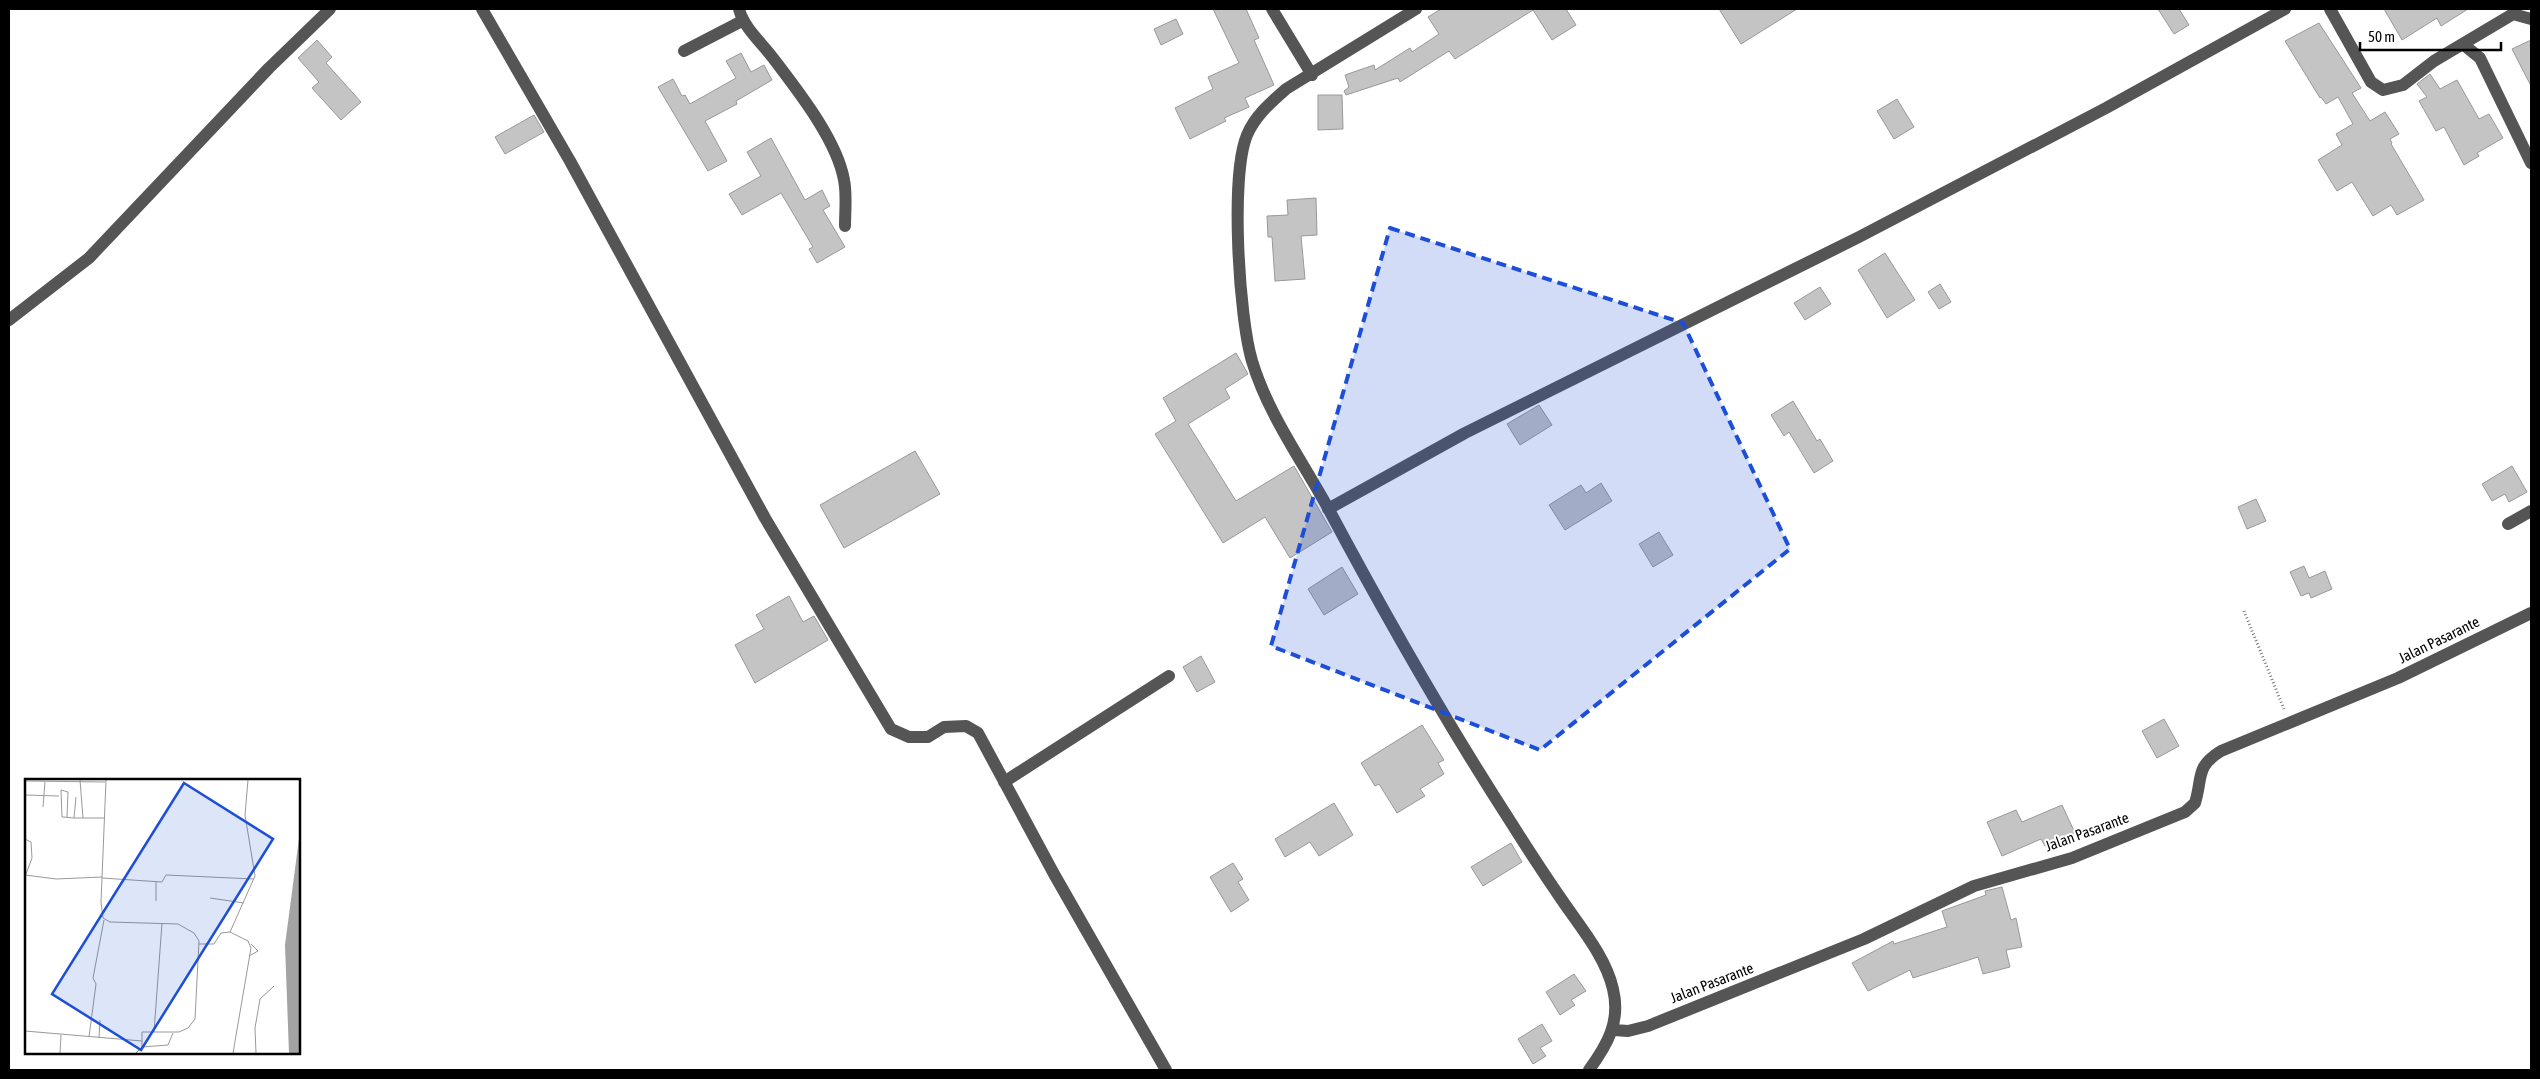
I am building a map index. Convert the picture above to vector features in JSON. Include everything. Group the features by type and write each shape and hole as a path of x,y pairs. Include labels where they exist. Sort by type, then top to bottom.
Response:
{"street":[{"path":"9,320 89,258 269,68 330,9"},
{"path":"482,9 570,161 766,518 891,729 908,737 928,737 944,727 966,726 978,734 1166,1070"},
{"path":"1272,9 1312,75"},
{"path":"1416,9 1312,75 1286,89 1267,106 1246,137 1239,176 1238,230 1242,300 1251,359 1269,409 1328,509 1395,630 1477,768 1603,962 1614,990 1614,1030 1605,1048 1589,1070"},
{"path":"1328,509 1465,433 1859,237 2097,113 2285,9"},
{"path":"2330,9 2371,82 2382,90 2403,85 2434,62 2464,45 2512,12 2531,19"},
{"path":"684,51 740,15 789,78 825,134 838,160 844,181 845,226"},
{"path":"2464,45 2480,58 2531,164"},
{"path":"2508,524 2531,511"},
{"name":"Jalan Pasarante","path":"1614,1030 1628,1031 1648,1026 1864,940 1974,886 2072,858 2185,812 2195,803 2201,768 2211,757 2398,678 2531,613"},
{"path":"1004,782 1169,676"}],"path":[{"path":"2244,611 2290,723"}],"highlighted area":[{"path":"1390,228 1683,323 1790,549 1540,750 1271,646"}],"building":[{"path":"1213,9 1246,9 1259,38 1254,40 1274,85 1245,98 1249,107 1224,118 1226,121 1190,139 1175,108 1213,89 1208,77 1239,63"},
{"path":"1441,9 1566,9 1576,25 1552,40 1533,10 1455,59 1449,51 1400,82 1398,78 1346,95 1344,91 1349,87 1345,75 1374,65 1375,70 1410,48 1412,52 1439,34 1428,17"},
{"path":"1719,9 1797,9 1741,44"},
{"path":"2158,9 2179,9 2189,25 2174,34"},
{"path":"2384,9 2468,9 2441,26 2437,18 2402,40"},
{"path":"1176,19 1183,34 1161,45 1154,29"},
{"path":"2319,23 2361,88 2352,93 2370,121 2385,112 2399,134 2390,139 2391,144 2424,200 2397,215 2391,205 2373,216 2352,182 2337,191 2318,160 2342,145 2336,134 2353,124 2338,97 2326,104 2320,98 2285,41"},
{"path":"317,40 332,57 326,63 361,102 341,120 312,88 319,82 298,58"},
{"path":"2531,40 2531,86 2512,49"},
{"path":"741,53 751,72 764,65 772,80 736,101 737,104 705,121 727,161 708,171 658,87 673,79 682,96 685,95 690,104 736,78 726,61"},
{"path":"2430,74 2440,89 2457,80 2479,119 2489,114 2503,138 2477,153 2479,156 2464,165 2444,127 2436,131 2419,101 2427,97 2417,84"},
{"path":"1318,95 1342,95 1343,129 1318,130"},
{"path":"1897,99 1914,127 1894,139 1877,111"},
{"path":"534,115 544,132 505,154 495,137"},
{"path":"771,138 805,200 822,190 830,206 823,210 845,247 817,263 809,249 813,247 781,193 742,215 729,194 761,176 747,152"},
{"path":"1316,198 1317,235 1301,236 1305,279 1275,281 1272,237 1268,237 1267,216 1288,215 1287,200"},
{"path":"1885,253 1915,300 1887,318 1858,270"},
{"path":"1940,284 1951,302 1939,309 1928,292"},
{"path":"1820,287 1831,304 1805,320 1794,303"},
{"path":"1236,353 1248,374 1225,389 1230,398 1188,424 1236,501 1294,466 1332,532 1290,558 1265,517 1223,543 1155,434 1176,421 1163,398"},
{"path":"1793,401 1817,441 1820,439 1833,461 1814,473 1789,432 1784,436 1771,415"},
{"path":"1539,405 1552,425 1520,445 1507,424"},
{"path":"915,451 940,494 844,548 820,505"},
{"path":"2512,466 2527,492 2509,502 2505,494 2492,501 2482,484"},
{"path":"1601,483 1612,501 1565,530 1549,505 1581,485 1586,493"},
{"path":"2256,499 2266,521 2247,529 2238,507"},
{"path":"1659,532 1673,555 1653,567 1639,544"},
{"path":"2304,566 2309,578 2325,571 2332,589 2311,598 2309,593 2301,596 2290,572"},
{"path":"1342,567 1358,594 1324,615 1308,589"},
{"path":"789,596 803,622 814,616 828,640 755,683 735,645 764,629 756,615"},
{"path":"1201,656 1215,682 1197,692 1183,667"},
{"path":"2164,719 2179,746 2157,758 2142,731"},
{"path":"1422,725 1444,760 1438,763 1444,774 1420,789 1425,796 1397,813 1379,784 1375,786 1361,763"},
{"path":"1334,803 1353,835 1319,856 1310,842 1285,857 1275,839"},
{"path":"2062,805 2075,833 2045,846 2041,839 2002,856 1987,822 2016,810 2022,822"},
{"path":"1511,843 1522,862 1483,886 1471,867"},
{"path":"1233,863 1243,879 1238,882 1249,900 1231,912 1210,877"},
{"path":"2002,887 2011,920 2016,918 2022,947 2006,950 2010,967 1983,974 1978,957 1913,978 1910,970 1868,991 1852,963 1893,941 1894,944 1947,927 1942,911 1986,895 1985,891"},
{"path":"1574,974 1586,991 1571,1000 1575,1005 1560,1015 1546,992"},
{"path":"1542,1024 1552,1041 1540,1048 1546,1056 1533,1064 1518,1039"}]}
